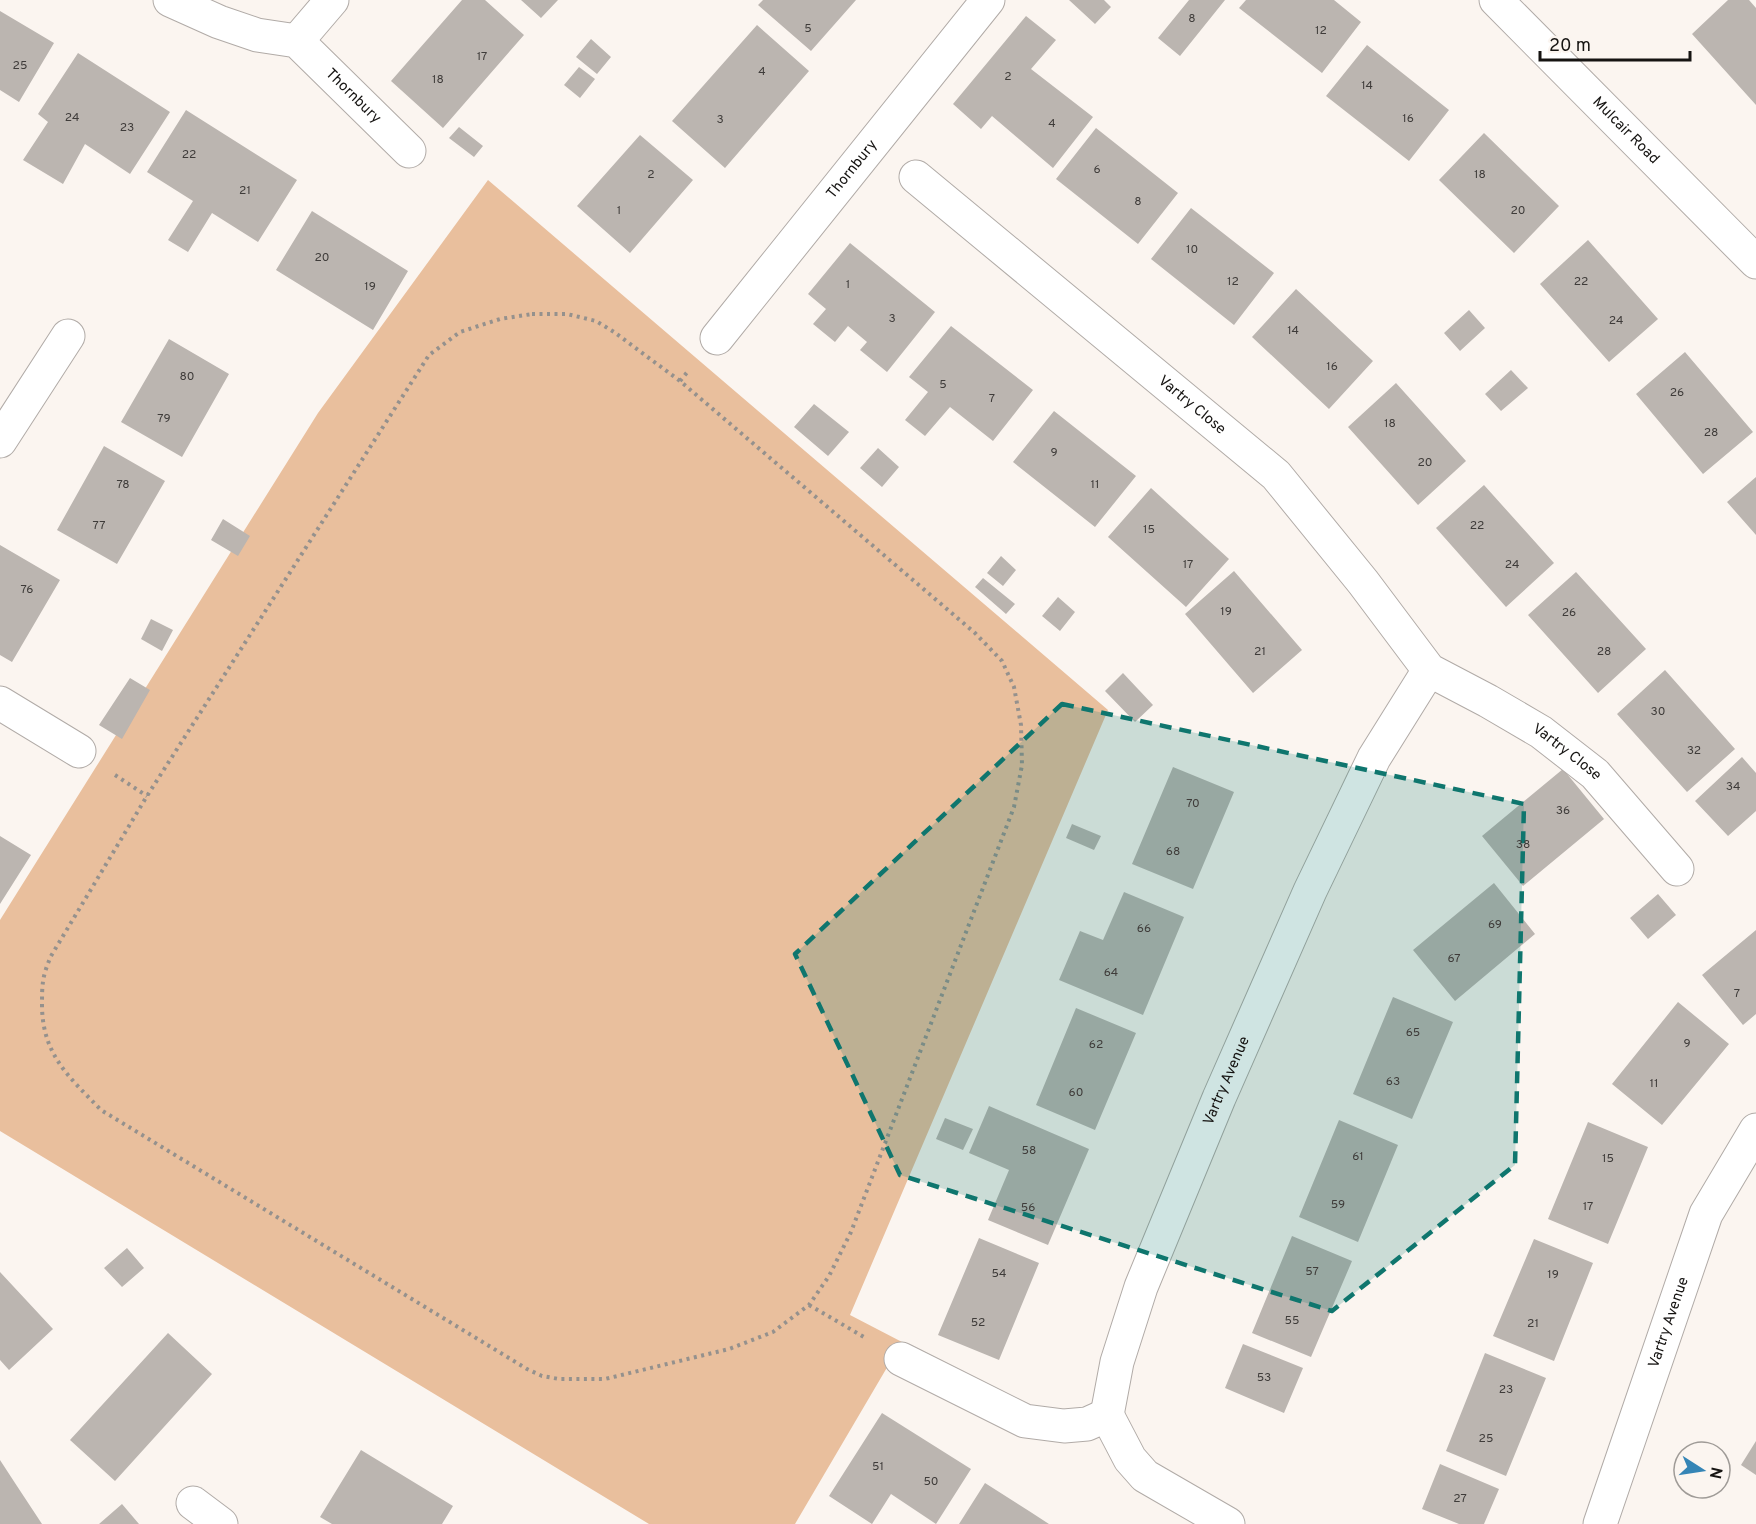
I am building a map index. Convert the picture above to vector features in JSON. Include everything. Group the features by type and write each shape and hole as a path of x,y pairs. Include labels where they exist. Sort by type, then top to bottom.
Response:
{"street":[{"path":"170,0 219,22 257,35 297,41 332,0"},
{"name":"Thornbury","path":"717,338 988,0"},
{"name":"Mulcair Road","path":"1496,0 1756,262"},
{"name":"Thornbury","path":"297,41 409,151"},
{"name":"Vartry Close","path":"916,177 1276,475 1363,582 1429,670 1541,732 1595,774 1677,869"},
{"path":"0,441 68,336"},
{"name":"Vartry Avenue","path":"1107,1415 1117,1362 1143,1282 1219,1098 1310,891 1374,758 1429,670"},
{"path":"0,703 79,751"},
{"name":"Vartry Avenue","path":"1600,1524 1706,1214 1756,1130"},
{"path":"901,1359 1025,1421 1064,1426 1087,1424 1107,1415 1130,1459 1145,1476 1228,1524"},
{"path":"193,1503 221,1524"}],"path":[{"path":"532,314 567,314 596,321 614,332 680,381 975,633 1002,662 1014,687 1021,725 1022,765 1014,807 851,1232 829,1276 809,1305 773,1332 729,1349 605,1379 559,1379 542,1376 101,1110 70,1079 46,1039 42,1017 43,975 51,956 147,796 429,355 460,332 500,319 532,314"},
{"path":"809,1305 901,1359"}],"highlighted area":[{"path":"1062,704 1524,804 1515,1165 1332,1311 900,1175 795,954"}],"shaded area":[{"path":"488,180 1108,710 850,1315 902,1342 795,1524 649,1524 0,1131 0,920 318,413"}],"building":[{"path":"462,0 485,0 524,35 443,128 391,81"},
{"path":"521,0 558,0 541,18"},
{"path":"763,0 856,0 811,51 758,5"},
{"path":"1069,0 1104,0 1111,7 1095,24"},
{"path":"1189,0 1225,0 1180,56 1158,38"},
{"path":"1246,0 1334,0 1361,22 1322,73 1239,8"},
{"path":"1728,0 1749,0 1756,8 1756,105 1692,34"},
{"path":"0,11 54,43 19,102 0,90"},
{"path":"1026,16 1056,40 1031,69 1093,117 1053,168 992,116 981,129 953,104"},
{"path":"757,25 809,71 725,168 672,121"},
{"path":"591,39 611,57 597,74 576,57"},
{"path":"1367,45 1449,110 1409,161 1326,96"},
{"path":"78,53 170,112 130,174 85,144 63,184 23,160 48,122 38,114"},
{"path":"579,67 595,79 580,98 564,85"},
{"path":"186,110 297,180 258,242 212,213 188,252 168,240 193,201 147,172"},
{"path":"459,127 483,146 474,157 449,138"},
{"path":"1096,128 1178,193 1138,244 1056,179"},
{"path":"1484,133 1559,206 1514,253 1439,180"},
{"path":"640,135 693,180 630,253 577,206"},
{"path":"1191,208 1274,273 1234,325 1151,259"},
{"path":"312,211 408,271 373,330 276,270"},
{"path":"1588,240 1658,319 1609,362 1540,284"},
{"path":"850,243 935,312 887,372 860,350 867,342 848,326 835,342 813,324 826,309 808,294"},
{"path":"1296,289 1373,361 1329,409 1252,337"},
{"path":"1469,310 1485,328 1460,351 1444,333"},
{"path":"951,326 1033,390 993,441 950,407 925,436 905,420 928,392 909,377"},
{"path":"169,339 229,374 182,457 121,422"},
{"path":"1685,352 1753,432 1703,474 1636,394"},
{"path":"1511,370 1528,388 1501,411 1485,394"},
{"path":"1396,383 1466,461 1418,505 1348,427"},
{"path":"814,404 849,432 828,456 794,427"},
{"path":"1054,411 1136,476 1095,527 1013,462"},
{"path":"104,446 165,481 117,564 57,530"},
{"path":"878,448 899,467 882,487 860,468"},
{"path":"1756,477 1756,535 1727,502"},
{"path":"1484,485 1554,563 1506,607 1436,528"},
{"path":"1151,488 1229,559 1186,607 1108,537"},
{"path":"223,519 250,536 238,556 211,540"},
{"path":"0,545 60,580 12,662 0,655"},
{"path":"1001,556 1016,570 1003,586 987,573"},
{"path":"1234,571 1302,650 1253,693 1185,614"},
{"path":"1576,572 1646,649 1598,693 1528,615"},
{"path":"983,578 1015,604 1006,614 975,587"},
{"path":"1058,597 1075,612 1060,631 1042,616"},
{"path":"151,619 173,630 162,651 141,639"},
{"path":"1665,670 1735,749 1687,792 1617,714"},
{"path":"1123,673 1153,705 1135,722 1105,691"},
{"path":"130,678 150,690 122,739 99,725"},
{"path":"1742,757 1756,773 1756,811 1728,836 1695,801"},
{"path":"1173,767 1234,792 1193,889 1132,864"},
{"path":"1563,769 1604,819 1523,886 1482,836"},
{"path":"1072,824 1101,836 1094,850 1066,838"},
{"path":"0,836 31,855 0,904"},
{"path":"1494,883 1535,934 1455,1001 1413,950"},
{"path":"1124,892 1184,917 1143,1015 1059,980 1080,931 1103,940"},
{"path":"1658,894 1676,915 1648,939 1630,918"},
{"path":"1756,930 1756,1014 1743,1025 1702,975"},
{"path":"1393,997 1453,1022 1412,1119 1353,1094"},
{"path":"1678,1002 1729,1044 1662,1125 1612,1084"},
{"path":"1076,1008 1136,1033 1095,1130 1036,1105"},
{"path":"989,1106 1089,1149 1048,1245 988,1220 1009,1170 969,1153"},
{"path":"945,1118 973,1129 963,1150 936,1139"},
{"path":"1339,1120 1398,1145 1358,1242 1299,1217"},
{"path":"1588,1122 1648,1147 1608,1244 1548,1219"},
{"path":"1292,1236 1352,1261 1311,1357 1252,1333"},
{"path":"979,1238 1039,1263 999,1360 938,1335"},
{"path":"1534,1239 1593,1263 1554,1361 1493,1336"},
{"path":"127,1248 144,1268 122,1287 104,1268"},
{"path":"0,1272 53,1329 9,1370 0,1360"},
{"path":"168,1333 212,1374 115,1481 70,1440"},
{"path":"1243,1344 1303,1368 1284,1413 1225,1388"},
{"path":"1485,1353 1546,1378 1506,1476 1446,1451"},
{"path":"882,1413 971,1469 936,1524 891,1494 872,1524 829,1496"},
{"path":"1756,1441 1756,1475 1741,1465"},
{"path":"361,1450 453,1506 442,1524 332,1524 320,1517"},
{"path":"0,1460 15,1483 42,1524 0,1524"},
{"path":"1440,1464 1499,1489 1484,1524 1459,1524 1422,1509"},
{"path":"985,1483 1029,1511 1049,1524 959,1524"},
{"path":"122,1504 139,1524 99,1524"}]}
